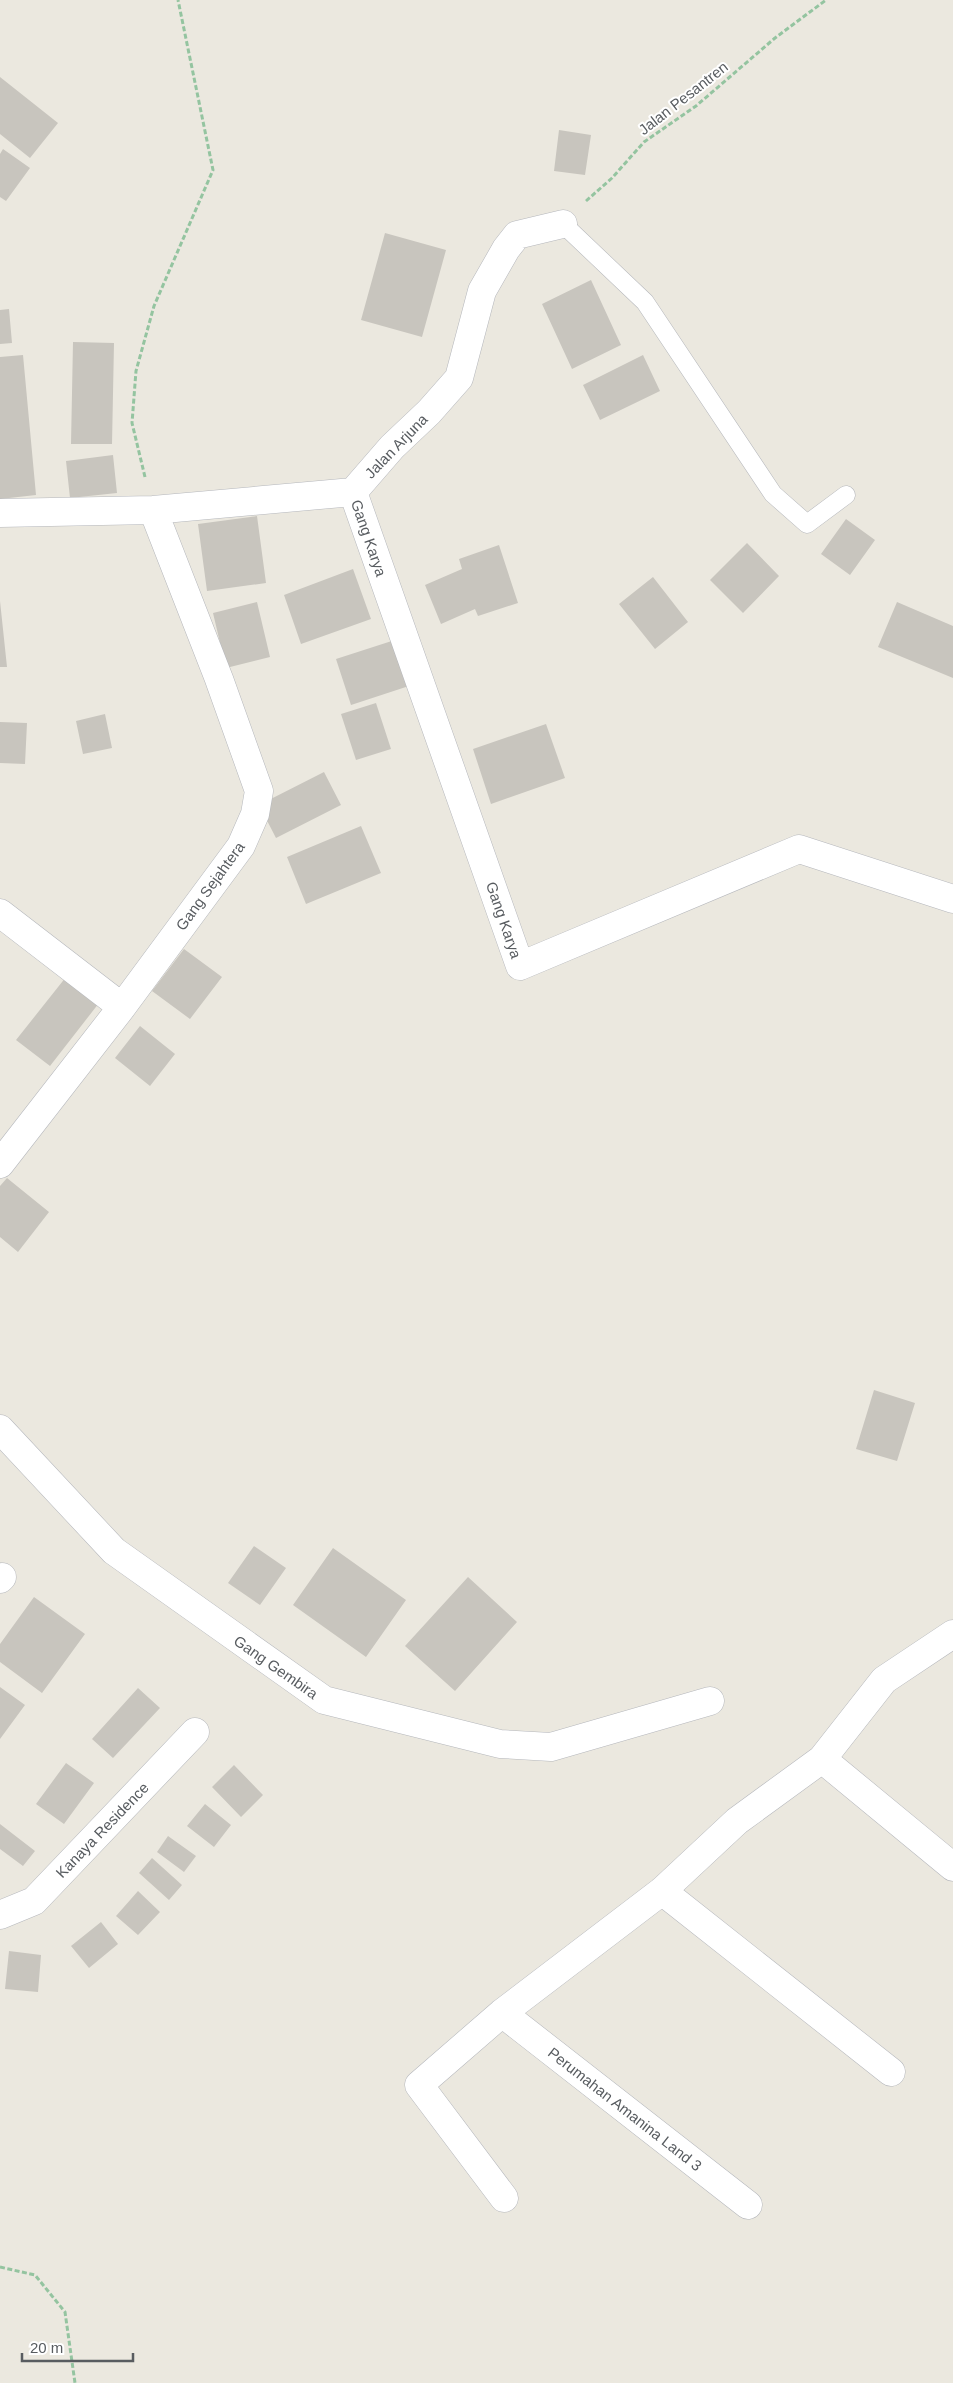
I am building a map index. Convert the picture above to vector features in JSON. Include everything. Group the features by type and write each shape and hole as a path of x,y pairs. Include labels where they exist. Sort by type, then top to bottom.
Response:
{"street":[{"name":"Jalan Arjuna","path":"0,513 153,510 353,492 392,447 429,412 459,378 482,290 517,234 563,224"},
{"name":"Gang Karya","path":"353,492 520,966 799,849 953,899"},
{"name":"Gang Sejahtera","path":"1,1162 122,1007 241,846 255,814 259,791 219,679 153,510"},
{"path":"0,913 122,1007"},
{"name":"Gang Gembira","path":"0,1429 114,1551 324,1700 500,1744 551,1747 710,1701"},
{"path":"504,2198 419,2084 502,2013 662,1891 737,1821 822,1760 884,1680 953,1634"},
{"name":"Kanaya Residence","path":"0,1915 34,1900 196,1732"},
{"path":"822,1760 953,1867"},
{"path":"662,1891 891,2072"},
{"name":"Perumahan Amanina Land 3","path":"502,2013 748,2205"}],"lane":[{"path":"563,224 645,302 773,494 806,524 846,495"}],"path":[{"path":"153,510 132,423 136,371 154,306 213,170 178,0"},
{"name":"Jalan Pesantren","path":"563,224 612,178 644,142 696,106 775,38 826,0"},
{"path":"0,2267 35,2275 65,2312 75,2383"}],"building":[{"path":"0,77 58,123 30,158 0,134"},
{"path":"559,130 591,135 585,175 554,171"},
{"path":"3,149 30,168 6,201 0,197 0,154"},
{"path":"385,233 446,250 422,337 361,320"},
{"path":"591,280 621,345 572,369 542,304"},
{"path":"9,309 12,343 0,344 0,310"},
{"path":"73,342 114,343 112,444 71,444"},
{"path":"23,355 36,495 0,499 0,357"},
{"path":"643,355 660,391 600,420 583,385"},
{"path":"113,455 117,493 70,498 66,461"},
{"path":"257,516 266,583 207,591 198,524"},
{"path":"846,519 875,540 850,575 821,554"},
{"path":"747,543 779,576 743,613 710,580"},
{"path":"499,545 518,603 478,616 475,609 441,624 425,585 462,569 459,559"},
{"path":"353,569 371,619 301,644 284,595"},
{"path":"653,577 688,622 655,649 619,604"},
{"path":"0,601 7,667 0,667"},
{"path":"257,602 270,657 226,668 213,613"},
{"path":"897,602 953,626 953,678 878,647"},
{"path":"401,638 415,684 351,705 336,659"},
{"path":"376,703 391,749 356,760 341,714"},
{"path":"105,714 112,748 83,754 76,721"},
{"path":"0,722 27,723 25,764 0,763"},
{"path":"546,724 565,778 491,804 473,749"},
{"path":"324,772 341,805 276,838 259,805"},
{"path":"361,826 381,873 306,904 287,857"},
{"path":"184,949 222,977 190,1019 152,991"},
{"path":"66,977 99,1003 50,1066 16,1040"},
{"path":"140,1026 175,1054 150,1086 115,1058"},
{"path":"7,1178 49,1212 18,1252 0,1237 0,1186"},
{"path":"874,1390 915,1403 897,1461 856,1449"},
{"path":"254,1546 286,1568 260,1605 228,1583"},
{"path":"333,1548 406,1600 366,1657 293,1605"},
{"path":"468,1577 517,1622 455,1691 405,1646"},
{"path":"34,1597 85,1634 42,1693 0,1662 0,1644"},
{"path":"0,1687 25,1705 0,1739"},
{"path":"138,1688 160,1708 113,1758 92,1739"},
{"path":"66,1763 94,1783 64,1824 36,1804"},
{"path":"234,1765 263,1795 241,1817 212,1787"},
{"path":"205,1804 231,1825 214,1847 187,1826"},
{"path":"0,1824 35,1851 23,1866 0,1849"},
{"path":"168,1836 196,1856 184,1872 157,1852"},
{"path":"152,1858 182,1885 169,1900 139,1873"},
{"path":"138,1891 160,1912 138,1935 116,1916"},
{"path":"101,1922 118,1944 89,1968 71,1946"},
{"path":"9,1951 41,1955 38,1992 5,1989"}]}
